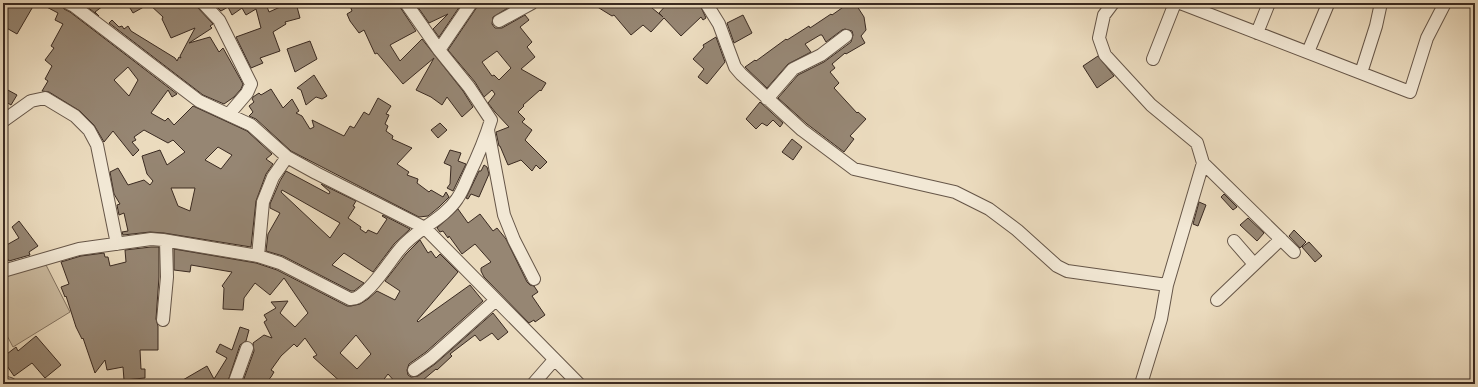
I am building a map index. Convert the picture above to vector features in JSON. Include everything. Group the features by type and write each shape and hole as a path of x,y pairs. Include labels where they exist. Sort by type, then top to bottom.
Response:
{"street":[{"path":"68,3 199,101 251,125 287,158 426,228 579,384"},
{"path":"203,3 220,20 251,84 247,93 229,114"},
{"path":"3,271 78,249 151,239 166,240 258,256 280,263 352,300 363,294 383,272 408,240 426,228 452,206 458,198 478,158 491,120 469,86 439,50 406,3"},
{"path":"439,50 471,3"},
{"path":"499,21 532,3"},
{"path":"1113,3 1104,15 1099,38 1105,55 1151,105 1197,143 1203,163 1294,252"},
{"path":"1152,59 1175,3"},
{"path":"1180,3 1207,8 1257,33 1410,92 1427,38 1445,3"},
{"path":"1257,33 1269,3"},
{"path":"1361,73 1376,26 1381,3"},
{"path":"710,4 735,67 767,99 802,130 854,169 955,192 990,209 1017,230 1057,266 1067,271 1167,285"},
{"path":"1308,52 1328,4"},
{"path":"767,99 793,70 821,55 846,36"},
{"path":"3,121 31,101 45,98 75,116 89,130 97,145 117,244"},
{"path":"488,130 504,214 514,240 534,279"},
{"path":"258,256 263,202 274,177 287,158"},
{"path":"1141,384 1161,319 1167,285 1203,163"},
{"path":"1217,300 1281,239"},
{"path":"163,320 167,277 166,240"},
{"path":"1234,241 1254,264"},
{"path":"414,370 431,358 496,300"},
{"path":"234,384 247,348"},
{"path":"533,384 554,360"},
{"path":"3,382 10,384"}],"shaded area":[{"path":"45,263 70,312 13,347 3,328 3,274"}],"building":[{"path":"3,3 35,3 17,34 3,26"},
{"path":"39,3 61,3 64,9 70,12 177,94 172,97 168,90 151,113 165,121 168,118 174,125 193,106 247,131 272,154 266,159 273,164 266,174 256,201 251,247 164,233 150,232 123,235 122,232 128,231 124,213 119,215 117,205 120,204 114,194 110,172 118,168 128,185 144,180 150,185 153,181 147,174 142,156 160,150 167,165 185,152 173,140 168,143 144,130 134,137 136,140 132,142 139,150 133,156 113,131 104,142 94,125 80,111 49,92 42,91 48,81 45,79 52,66 45,60 54,48 51,46 63,24 55,20 58,13","holes":["128,67 138,80 129,96 114,80","218,147 232,155 221,169 205,160","171,188 195,188 190,211 178,206"]},
{"path":"82,3 107,3 95,12 99,16"},
{"path":"127,3 196,3 198,8 213,24 210,26 212,28 189,43 210,37 219,52 223,48 243,84 241,89 234,97 224,104 203,95 109,23 112,20 119,27 122,26 124,29 128,26 131,31 175,58 177,61 179,57 181,58 180,56 195,28 171,38 162,19 163,17 149,4 133,13"},
{"path":"213,3 268,3 266,4 269,12 289,3 296,3 300,18 285,22 286,24 273,32 280,51 260,58 263,63 251,68 236,37 261,28 256,9 246,15 242,8 232,15 228,7 221,11"},
{"path":"349,3 399,3 400,7 416,31 390,45 400,61 422,39 463,91 473,107 462,117 447,97 442,105 431,97 416,90 434,58 403,84 377,53 375,54 364,30 359,33 350,21 347,14 352,11"},
{"path":"415,3 462,3 439,37 433,29 448,14 429,23"},
{"path":"478,3 516,3 493,17 492,24 495,28 502,28 525,15 529,20 520,27 532,42 527,47 535,57 521,69 546,83 541,91 540,90 523,105 524,106 518,112 525,119 522,122 532,130 525,140 547,162 540,169 536,165 532,171 521,160 508,165 499,146 496,132 509,127 488,103 495,94 492,90 484,97 475,82 448,50 477,7","holes":["497,51 511,68 499,80 494,75 492,76 482,62"]},
{"path":"591,3 646,3 663,17 659,13 668,3 699,3 706,18 703,20 701,17 681,36 664,18 651,32 643,25 631,35 614,15 612,16"},
{"path":"849,3 855,3 864,17 866,30 861,36 865,43 846,54 845,53 832,64 835,68 830,72 839,83 834,88 857,113 858,112 866,119 850,136 854,139 844,152 807,124 778,98 798,75 824,62 851,42 853,35 852,31 845,29 842,30 826,42 822,35 820,35 805,44 811,52 788,64 767,88 745,67 755,60 756,61 786,39 787,40 809,26 810,28"},
{"path":"743,15 752,33 734,43 727,23"},
{"path":"716,37 725,62 707,84 698,77 704,69 693,59 704,47 703,45"},
{"path":"310,41 317,59 295,72 287,49"},
{"path":"1098,56 1114,76 1097,88 1083,66"},
{"path":"314,75 327,96 322,99 316,97 306,105 301,90 297,88"},
{"path":"6,89 17,95 11,105 3,100 3,93"},
{"path":"271,89 283,108 292,99 299,111 296,113 302,116 310,129 314,127 312,120 344,136 350,126 354,128 364,112 369,115 378,98 391,106 386,114 389,115 385,124 388,126 386,131 393,136 392,139 412,148 397,164 409,172 407,175 418,179 417,183 429,192 431,190 443,197 446,192 449,197 428,216 419,217 291,151 256,119 249,116 253,112 249,106 254,102 252,99 253,97 259,93 261,95"},
{"path":"760,102 783,123 780,127 773,120 767,126 762,123 756,129 746,119"},
{"path":"440,123 447,130 438,138 431,130"},
{"path":"792,139 802,147 793,160 782,152"},
{"path":"450,150 461,153 458,161 466,164 453,191 447,188 450,184 451,166 444,163"},
{"path":"484,165 487,167 489,174 479,197 471,194 468,199 466,198 479,171 481,171"},
{"path":"286,171 329,194 330,192 321,184 356,201 353,206 355,207 348,218 361,227 360,229 366,233 368,230 377,234 387,219 382,216 383,215 410,229 394,244 373,272 344,253 332,265 364,283 354,291 351,291 283,256 266,251 268,234 280,213 270,208 270,204","holes":["282,190 340,223 330,238 281,192"]},
{"path":"1224,194 1237,207 1233,210 1221,197"},
{"path":"1199,202 1206,205 1198,226 1193,224"},
{"path":"458,209 468,223 480,214 493,231 497,228 506,239 527,282 534,286 538,292 532,296 545,315 535,322 534,320 529,323 484,277 481,268 491,262 475,244 462,254 449,236 448,238 443,231 440,232 437,228"},
{"path":"1248,218 1264,233 1257,241 1240,225"},
{"path":"19,221 38,246 29,252 30,255 9,261 3,252 3,247 19,238 12,227"},
{"path":"1294,230 1306,242 1300,248 1289,236"},
{"path":"420,240 428,253 431,251 436,258 440,254 458,272 417,321 418,322 470,285 483,301 426,352 409,364 407,370 408,375 411,377 418,376 435,364 493,313 508,332 498,340 492,333 480,341 475,335 450,354 452,356 437,370 436,369 423,380 426,384 397,384 388,374 381,383 378,381 374,384 343,384 313,357 317,355 305,338 297,347 294,344 281,356 271,370 274,372 265,384 242,384 254,351 253,343 264,335 272,338 264,322 267,320 264,315 276,308 271,302 288,301 280,313 295,327 308,313 284,278 270,295 255,283 244,298 243,310 223,309 224,288 222,286 232,272 191,265 190,272 174,270 174,249 256,263 277,270 347,306 351,306 360,304 377,291 395,300 400,291 385,281 406,254","holes":["356,335 371,354 357,369 340,353"]},
{"path":"1309,242 1322,256 1315,262 1302,247"},
{"path":"159,247 159,277 156,319 158,326 158,350 140,350 141,369 145,369 145,378 124,380 123,367 107,370 105,360 95,373 83,338 82,339 76,327 66,296 65,297 61,287 69,284 61,262 81,256 104,253 105,257 108,257 110,266 126,262 125,250"},
{"path":"240,327 249,330 246,341 240,345 227,384 176,384 207,366 214,379 227,358 216,352 220,344 232,350"},
{"path":"36,336 61,365 45,378 32,363 14,376 3,360 3,357 16,347 18,351"}]}
